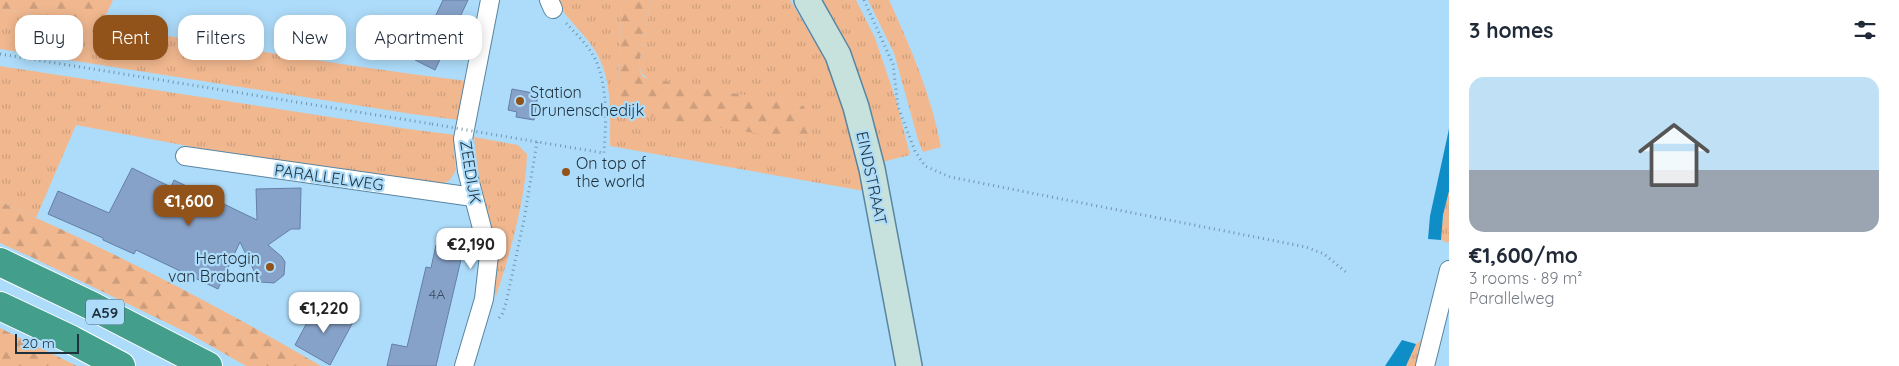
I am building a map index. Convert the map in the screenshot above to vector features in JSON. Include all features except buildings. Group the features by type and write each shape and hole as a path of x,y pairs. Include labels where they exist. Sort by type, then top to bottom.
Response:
{"highway":[{"name":"A59","path":"0,262 92,306 208,366"},
{"name":"A59","path":"0,306 72,340 121,366"}],"main road":[{"name":"EINDSTRAAT","path":"807,0 838,55 856,107 872,170 909,366"}],"street":[{"name":"ZEEDIJK","path":"464,366 484,299 489,255 467,171 463,139 490,0"},
{"name":"PARALLELWEG","path":"185,156 473,197"},
{"path":"1425,366 1449,270"}],"path":[{"path":"864,0 893,64 898,107 915,151 925,166 950,177 1306,247 1324,254 1347,273"},
{"path":"0,54 604,153 606,125 604,94 597,63 583,41 552,5"},
{"path":"471,344 502,315 506,303 524,220 537,142"}],"green space":[{"path":"0,0 113,0 106,15 93,15 93,24 83,22 83,15 38,15 0,9"},
{"path":"557,0 622,0 617,100 806,141 810,136 803,106 651,79 642,74 639,64 651,0 790,0 836,77 847,114 864,191 610,146 609,96 605,72 594,49 560,7"},
{"path":"622,0 651,0 639,64 643,77 804,106 810,136 807,141 657,118 617,100"},
{"path":"822,0 856,0 875,38 896,100 910,155 882,162 873,119 861,78 834,19"},
{"path":"868,0 889,0 919,72 932,109 941,147 923,152 894,53"},
{"path":"0,9 39,15 15,15 15,51 0,49"},
{"path":"83,22 93,24 93,60 168,60 168,36 178,38 178,60 264,60 264,52 274,53 274,60 317,60 467,81 459,120 70,60 83,60"},
{"path":"0,66 456,135 454,152 456,170 450,180 443,184 425,183 193,147 76,125 36,218 0,202"},
{"path":"474,137 518,145 527,154 524,189 516,226 507,263 496,296 494,291 495,248 479,181"},
{"path":"1449,191 1449,243 1441,240 1443,215"},
{"path":"0,202 82,239 163,279 243,321 321,366 246,366 190,334 0,243"},
{"path":"0,328 77,366 0,366"},
{"path":"1423,339 1417,366 1406,366 1416,344"}],"water":[{"path":"1449,129 1449,191 1443,215 1441,240 1428,239 1430,216"},
{"path":"1402,340 1416,344 1406,366 1385,366"}],"place":[{"name":"Station Drunenschedijk","path":"520,101"},
{"name":"On top of the world","path":"566,172"},
{"name":"Hertogin van Brabant","path":"270,267"}]}
